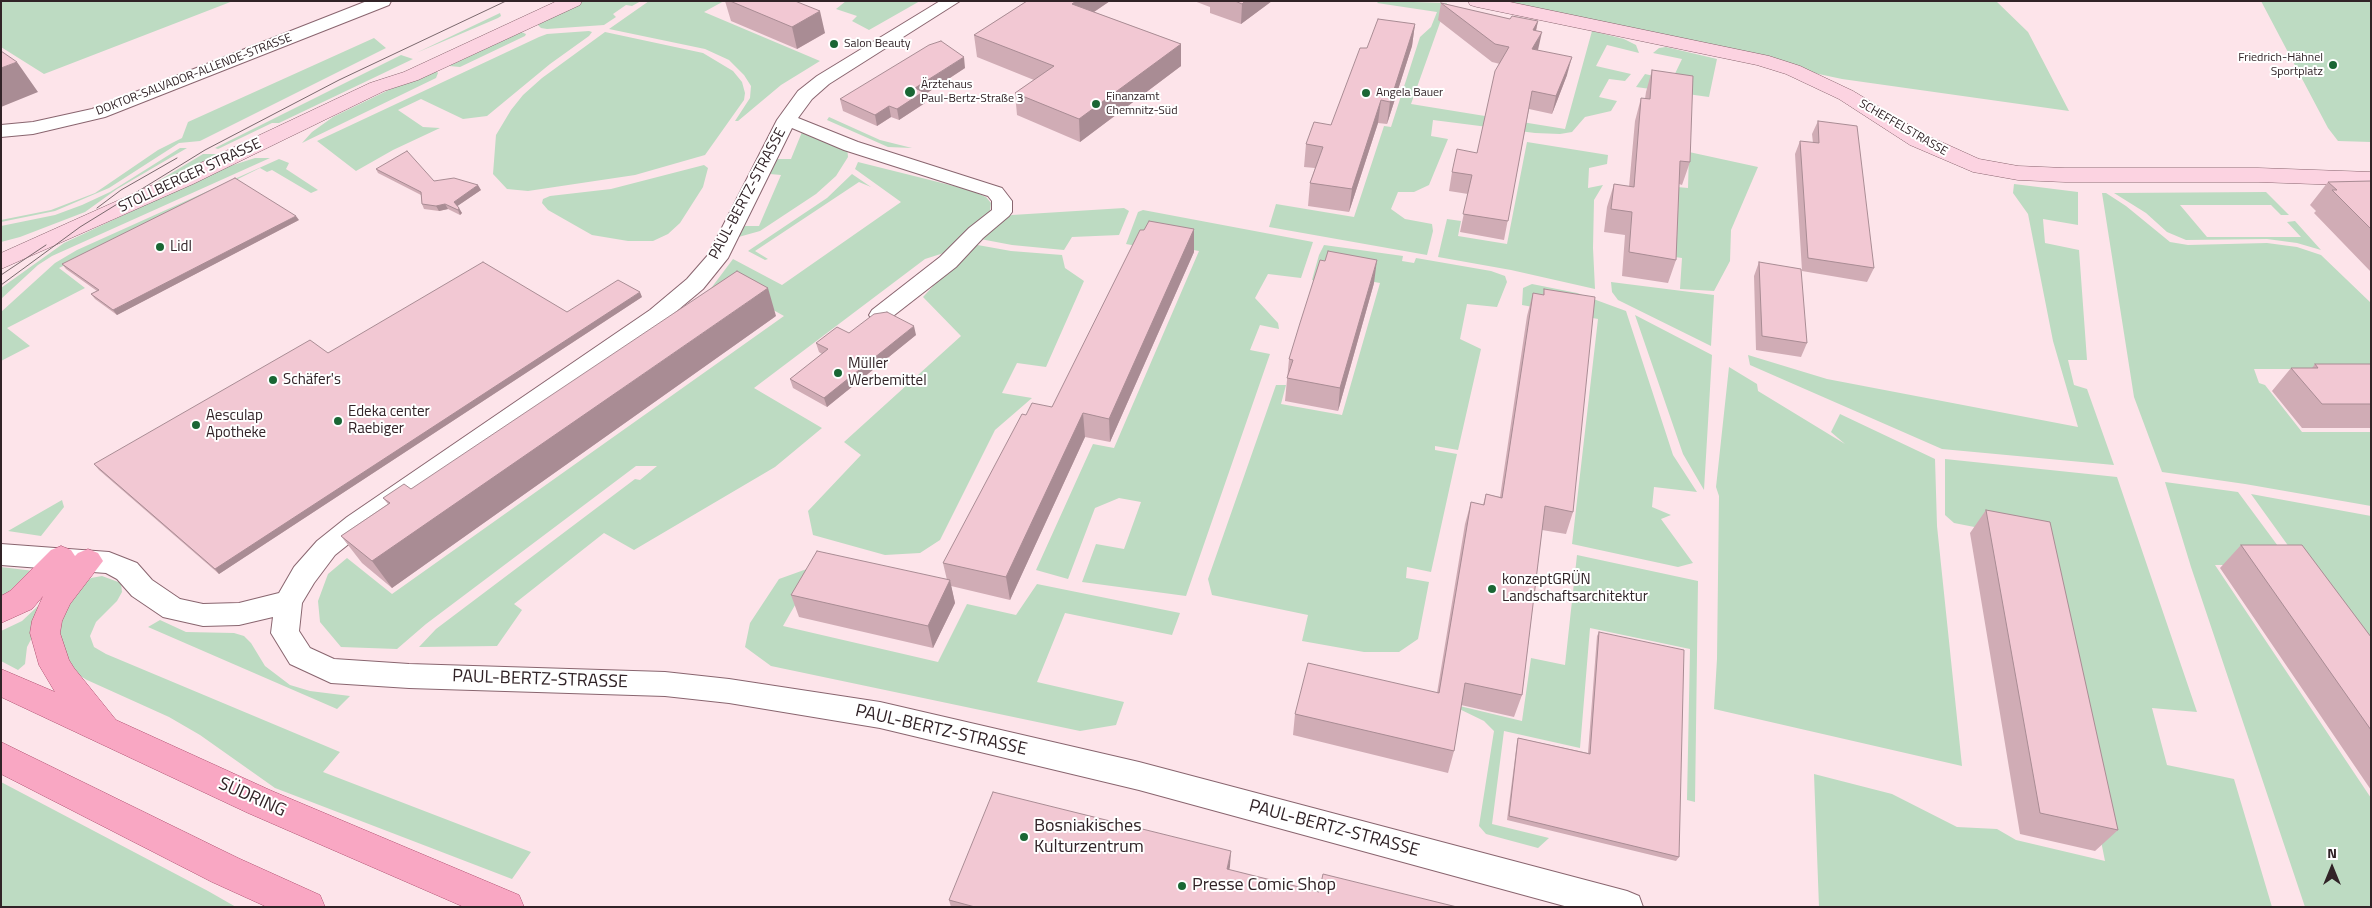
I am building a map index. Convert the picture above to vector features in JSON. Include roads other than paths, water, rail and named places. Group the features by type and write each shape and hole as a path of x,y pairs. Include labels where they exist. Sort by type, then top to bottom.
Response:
{"main road":[{"name":"STOLLBERGER STRASSE","path":"377,87 399,70 552,1"},
{"name":"STOLLBERGER STRASSE","path":"1,262 185,179 377,87 411,76 573,1"},
{"name":"SCHEFFELSTRASSE","path":"1477,1 1762,60 1793,70 1846,95 1918,140 1973,165 2018,173 2065,175 2258,175 2371,179"},
{"path":"1,250 44,243"},
{"path":"1,611 22,600 74,559"},
{"path":"74,559 47,621 45,633 55,665 66,683 84,706 112,734"},
{"name":"SÜDRING","path":"1,682 260,802 506,907"},
{"path":"1,757 225,870 307,907"}],"street":[{"name":"DOKTOR-SALVADOR-ALLENDE-STRASSE","path":"1,131 48,126 98,113 383,1"},
{"name":"PAUL-BERTZ-STRASSE","path":"952,1 823,80 805,95 787,120 717,258 694,284 658,315 356,524 326,548 304,575 288,602 285,633 300,656 331,671 409,676 666,684 729,691 880,715 1139,776 1627,907"},
{"name":"PAUL-BERTZ-STRASSE","path":"787,120 851,146 950,176 995,192 1002,201 1002,212 976,233 948,262 880,315"},
{"path":"1,554 109,562 127,571 142,588 173,609 203,615 239,614 288,602"}],"tram line":[{"path":"1,285 80,227 205,150 339,80 506,1"},
{"path":"97,208 121,190 177,158"},
{"path":"1,275 46,245"}],"place":[{"name":"Salon Beauty","path":"834,44"},
{"name":"Friedrich-Hähnel Sportplatz","path":"2333,65"},
{"name":"Ärztehaus Paul-Bertz-Straße 3","path":"910,92"},
{"name":"Angela Bauer","path":"1366,93"},
{"name":"Finanzamt Chemnitz-Süd","path":"1096,104"},
{"name":"Lidl","path":"160,247"},
{"name":"Müller Werbemittel","path":"838,373"},
{"name":"Schäfer's","path":"273,380"},
{"name":"Edeka center Raebiger","path":"338,421"},
{"name":"Aesculap Apotheke","path":"196,425"},
{"name":"konzeptGRÜN Landschaftsarchitektur","path":"1492,589"},
{"name":"Bosniakisches Kulturzentrum","path":"1024,837"},
{"name":"Presse Comic Shop","path":"1182,886"}]}
